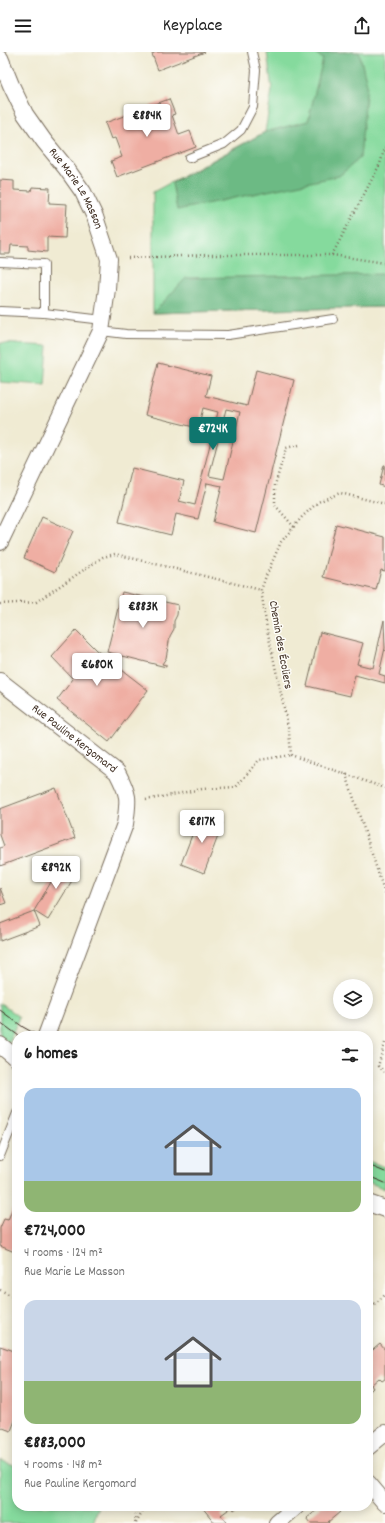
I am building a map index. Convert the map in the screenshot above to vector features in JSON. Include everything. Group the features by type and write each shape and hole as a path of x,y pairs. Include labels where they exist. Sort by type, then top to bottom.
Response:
{"street":[{"name":"Rue Marie Le Masson","path":"0,58 25,114 83,192 95,217 109,259 102,325 0,542"},
{"name":"Rue Pauline Kergomard","path":"0,681 117,772 126,790 128,803 125,824 48,1031"},
{"path":"0,1045 12,1055"},
{"path":"373,1205 385,1209"},
{"path":"373,1442 385,1433"},
{"path":"373,1489 385,1503"},
{"path":"277,1523 291,1511"}],"lane":[{"path":"189,158 224,144 241,130 253,107 256,70 252,52"},
{"path":"0,262 44,264 44,313"},
{"path":"0,311 44,313 102,325 126,334 228,335 333,319"},
{"path":"0,1156 12,1126"}],"path":[{"path":"332,254 380,164 385,147"},
{"path":"109,259 208,254 332,254 385,263"},
{"path":"294,527 275,505 275,485 286,448 299,445"},
{"name":"Chemin des Écoliers","path":"292,755 289,731 267,629 261,590 281,542 302,517 318,502 340,493 385,504"},
{"path":"0,604 36,602 103,557 115,554 261,590"},
{"path":"128,803 202,789 236,786 259,760 292,755 385,788"},
{"path":"346,774 385,894"},
{"path":"385,1043 378,1066 385,1072"},
{"path":"0,1290 12,1296"},
{"path":"373,1304 385,1294"},
{"path":"136,1523 137,1511"},
{"path":"136,1523 143,1511"}],"green space":[{"path":"267,52 385,52 385,307 153,313 153,192 265,132 272,90"},
{"path":"314,52 359,52 367,84 360,158 339,176 177,210 172,183 265,132 308,121 323,59"},
{"path":"385,274 385,307 153,313 186,278"},
{"path":"0,343 48,346 45,385 0,382"},
{"path":"0,1003 19,1017 14,1031 12,1031 9,1043 0,1036"},
{"path":"373,1163 385,1167 385,1189 373,1184"},
{"path":"0,1460 12,1464 12,1511 97,1511 93,1523 0,1523"}],"building":[{"path":"156,52 205,52 158,70 152,54"},
{"path":"169,99 175,114 172,115 179,135 190,131 196,147 117,177 111,161 122,157 115,138 111,139 105,123"},
{"path":"0,180 14,181 14,190 31,191 32,187 50,188 49,203 67,204 65,238 47,237 47,252 28,250 28,246 11,245 10,254 0,254"},
{"path":"158,363 211,376 206,396 247,406 256,370 294,380 256,533 213,522 222,486 207,483 198,519 176,514 171,535 119,522 132,468 184,481 179,501 195,505 218,412 203,408 198,428 145,415","holes":["226,409 240,412 224,479 209,476"]},
{"path":"385,465 385,487 379,485"},
{"path":"42,517 73,531 55,572 24,558"},
{"path":"336,524 385,537 385,571 381,570 376,590 323,577"},
{"path":"122,592 178,605 177,615 174,621 174,629 170,636 166,658 162,664 166,665 166,667 107,652"},
{"path":"384,620 385,648 379,674 385,676 385,683 355,675 350,696 307,686 320,632 363,643 357,664 373,668"},
{"path":"76,630 96,650 148,690 109,742 57,700 73,679 52,657"},
{"path":"56,788 75,838 0,866 0,848 4,846 0,835 0,809"},
{"path":"200,814 223,823 204,873 181,864"},
{"path":"64,860 79,869 48,920 34,911"},
{"path":"0,888 6,903 0,905"},
{"path":"34,911 40,926 0,941 0,924"},
{"path":"12,1210 12,1251 0,1246 0,1228 4,1219 8,1220"},
{"path":"380,1344 385,1350 385,1379 382,1381 379,1378 373,1383 373,1350"},
{"path":"0,1346 12,1350 12,1428 11,1431 0,1427"},
{"path":"205,1511 226,1511 221,1515 228,1523 215,1523"},
{"path":"316,1511 340,1512 328,1522 329,1523 311,1523 307,1518"}],"tram line":[{"path":"0,1010 30,1031"},
{"path":"0,1022 12,1031"},
{"path":"373,1167 385,1172"},
{"path":"373,1178 385,1183"}]}
